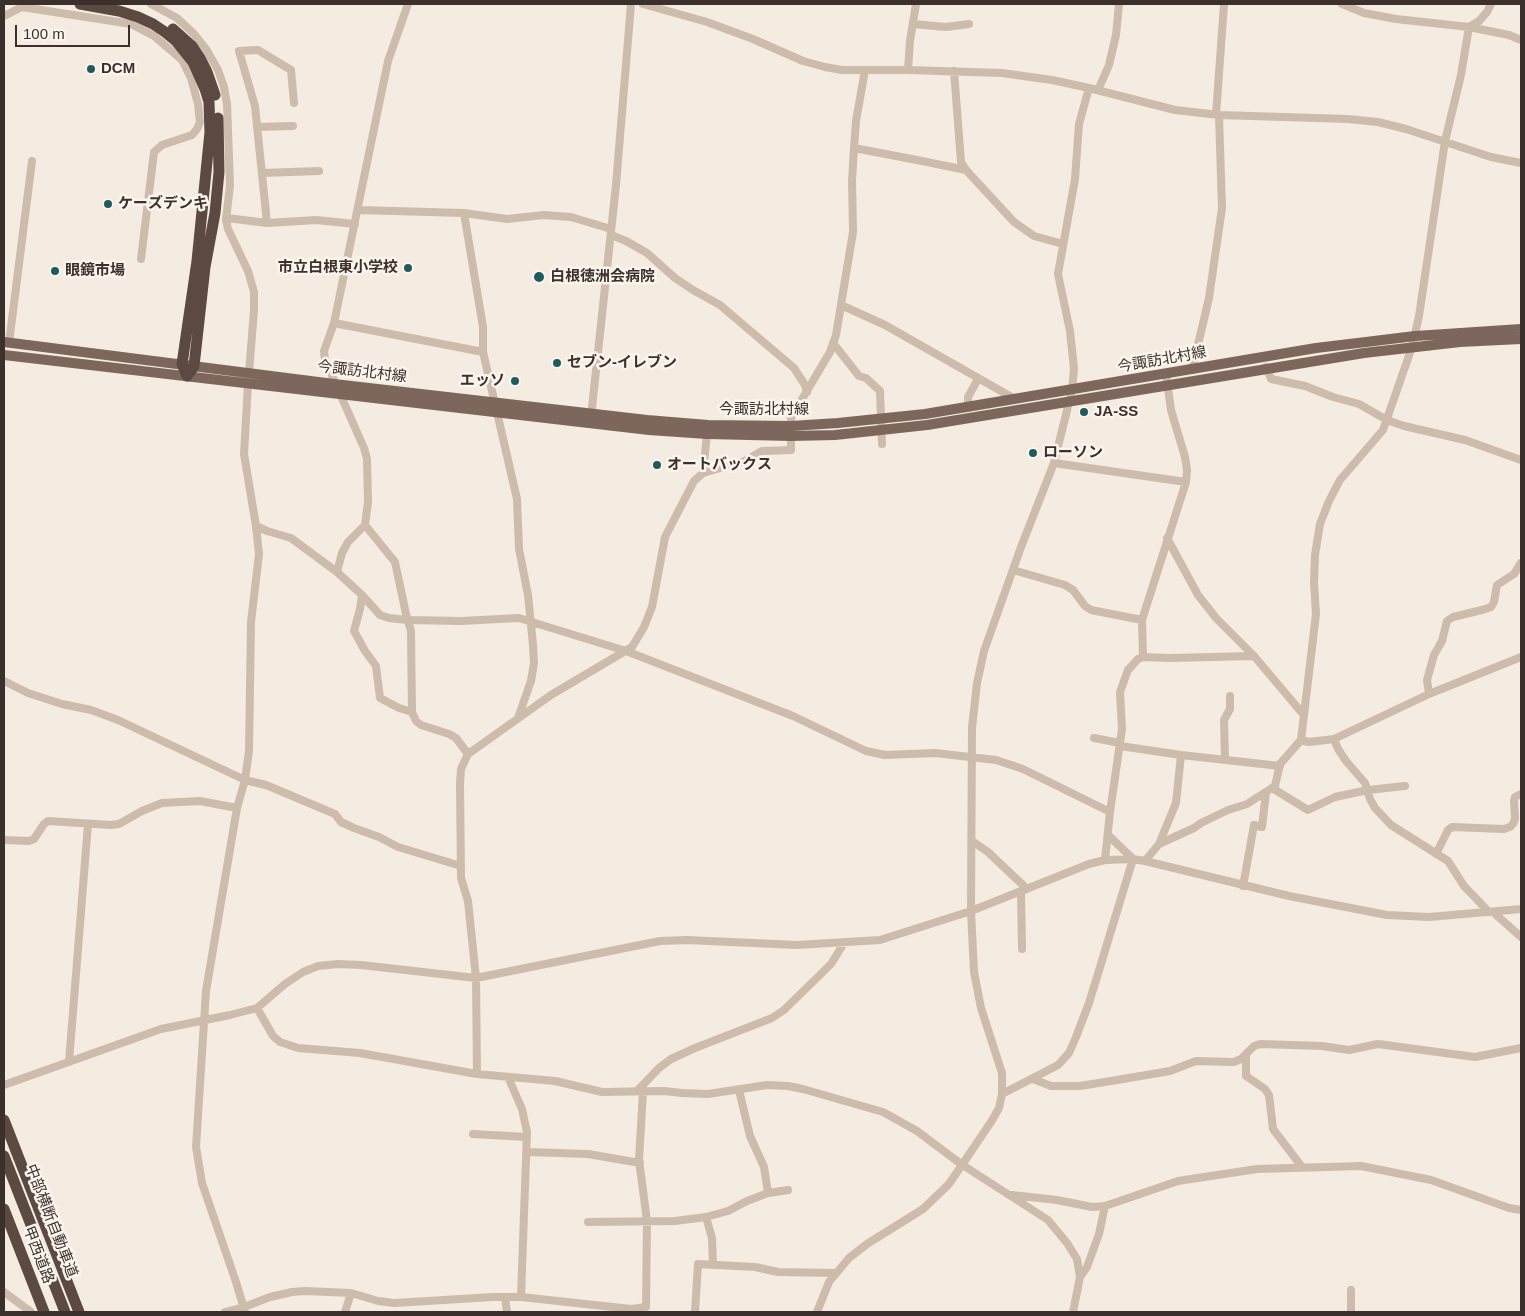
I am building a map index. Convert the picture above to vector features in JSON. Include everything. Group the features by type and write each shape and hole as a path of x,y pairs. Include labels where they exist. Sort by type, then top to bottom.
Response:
{"highway":[{"path":"80,4 119,11 138,17 165,32 193,62 206,88 209,102 210,132 187,376"},
{"path":"118,4 140,10 156,18 180,35 200,58 213,86 216,101 219,172 215,213 188,365"},
{"name":"甲西道路","path":"4,1120 79,1312"},
{"name":"中部横断自動車道","path":"4,1141 71,1312"},
{"name":"中部横断自動車道","path":"4,1156 65,1312"},
{"name":"甲西道路","path":"4,1209 44,1312"}],"main road":[{"name":"今諏訪北村線","path":"4,355 340,395 495,408 707,434 882,430 1070,401 1167,379 1192,370 1316,348 1413,341 1521,329"},
{"name":"今諏訪北村線","path":"591,419 708,424 791,431 968,408 1072,390 1266,368 1413,341 1521,339"},
{"name":"今諏訪北村線","path":"6,343 334,384 495,408"}],"street":[{"path":"154,4 177,18 194,34 206,49 218,70 224,87 227,104 230,185 228,229 248,271 254,292 249,373"},
{"path":"337,572 342,553 348,542 365,524 368,502 367,460 364,448 334,384 325,360 324,351 334,324 388,61 408,4"},
{"path":"591,419 611,232 631,4"},
{"path":"643,4 707,22 753,39 810,64 842,70 954,71 1018,75 1098,90 1175,110 1218,115 1378,122 1406,129 1492,157 1521,163"},
{"path":"908,70 916,4"},
{"path":"1098,90 1109,65 1116,35 1119,4"},
{"path":"1192,370 1209,298 1222,208 1218,115 1224,4"},
{"path":"1342,4 1364,13 1469,28 1509,35 1521,40"},
{"path":"1159,844 1228,810 1246,804 1275,786 1280,766 1301,740 1316,614 1315,555 1320,524 1329,500 1340,480 1376,439 1387,420 1413,341 1420,316 1445,141 1461,75 1469,28 1479,21 1491,4"},
{"path":"4,16 22,5 131,24 154,36 182,60 191,78 198,104 200,122 192,134 162,145 154,152 141,259"},
{"path":"913,24 946,27 969,24"},
{"path":"267,223 255,106 239,51 258,50 291,70 294,103"},
{"path":"477,1074 476,978 468,901 461,878 461,769 468,754 518,718 551,695 632,647 644,627 652,607 665,537 694,481 704,473 745,461 762,451 791,450 791,418 830,352 841,305 853,232 852,181 854,148 866,70"},
{"path":"954,71 961,162 966,170 1014,222 1034,236 1063,244"},
{"path":"817,1312 829,1282 849,1258 867,1244 923,1209 949,1184 991,1122 1002,1094 1002,1073 981,1008 977,988 971,911 972,728 977,683 984,651 1054,463 1070,401 1074,369 1070,331 1058,274 1075,179 1079,124 1089,88"},
{"path":"257,127 293,126"},
{"path":"854,148 966,170"},
{"path":"6,343 32,161"},
{"path":"262,173 319,171"},
{"path":"358,210 464,213 508,219 544,215 571,218 611,232 647,253 675,278 720,305 794,368 805,385 807,392"},
{"path":"464,213 483,327 483,352 517,499 519,549 528,595 534,663 531,681 518,718"},
{"path":"227,218 267,223 316,220 354,224"},
{"path":"841,305 885,325 1015,399"},
{"path":"334,324 483,352"},
{"path":"833,343 859,376 866,378 880,391 882,444"},
{"path":"1266,368 1271,380 1306,386 1333,397 1359,404 1387,420 1404,426 1465,440 1521,460"},
{"path":"968,408 968,397 978,379"},
{"path":"1143,657 1142,620 1186,482 1185,457 1170,410 1167,379"},
{"path":"244,1310 202,1183 196,1147 206,991 244,780 251,728 251,622 259,554 244,454 248,384"},
{"path":"704,473 707,434"},
{"path":"1054,463 1186,482"},
{"path":"365,524 395,562 411,631 412,712 416,721 421,726 449,734 456,738 468,754"},
{"path":"256,526 291,538 337,572 380,614 389,618 461,621 519,618 626,651 793,716 866,750 885,755 935,753 996,760 1023,769 1110,812"},
{"path":"1167,538 1198,595 1216,618 1254,656 1303,714"},
{"path":"1429,694 1427,680 1434,655 1442,641 1447,622 1453,617 1491,607 1494,602 1497,585 1514,574 1521,563"},
{"path":"1013,570 1065,585 1073,590 1085,606 1091,610 1142,620"},
{"path":"362,595 354,631 376,666 380,698 398,708 412,712"},
{"path":"1105,860 1122,728 1120,692 1128,670 1138,659 1143,657 1254,656"},
{"path":"1301,740 1309,742 1334,739 1429,694 1521,657"},
{"path":"4,682 28,693 62,704 91,710 118,720 244,780 266,785 335,814 341,822 398,847 461,866"},
{"path":"1225,760 1224,720 1230,710 1230,696"},
{"path":"1094,738 1181,755 1280,766"},
{"path":"1334,739 1338,749 1365,783 1375,808 1391,825 1448,861 1464,886 1521,937"},
{"path":"1145,861 1159,844 1176,803 1181,755"},
{"path":"1269,790 1308,810 1335,797 1368,790 1405,786"},
{"path":"1243,886 1254,825 1262,827 1269,790"},
{"path":"1436,854 1448,830 1452,827 1504,829 1510,827 1514,819 1515,797 1521,794"},
{"path":"4,840 29,842 34,839 48,821 119,824 152,806 169,802 200,801 238,808"},
{"path":"69,1062 88,824"},
{"path":"1108,835 1133,859"},
{"path":"972,841 988,852 1024,890 1022,949"},
{"path":"1002,1094 1058,1066 1069,1053 1089,1003 1133,859"},
{"path":"4,1085 160,1029 256,1008 284,984 303,972 318,966 329,964 361,965 476,978 660,941 687,940 797,945 880,940 971,911 1089,864 1105,860 1133,859 1145,861 1243,886 1387,915 1429,917 1521,909"},
{"path":"225,1312 244,1310 263,1300 292,1292 325,1291 351,1293 378,1301 394,1303 521,1297 632,1311 646,1307 647,1221 640,1163 640,1091 659,1068 671,1059 772,1018 784,1010 831,964 844,943"},
{"path":"256,1008 273,1036 288,1046 298,1048 360,1053 477,1074 555,1081 602,1092 664,1091 708,1094 767,1085 788,1086 803,1088 883,1112 917,1131 961,1164 1036,1211 1059,1231 1077,1259 1080,1277 1073,1312"},
{"path":"1033,1079 1051,1086 1080,1086 1148,1076 1196,1061 1234,1062 1246,1055 1254,1046 1260,1044 1322,1046 1349,1050 1378,1044 1475,1057 1521,1048"},
{"path":"1246,1055 1246,1076 1265,1089 1269,1095 1273,1129 1302,1167"},
{"path":"508,1077 522,1109 527,1138 521,1297"},
{"path":"739,1090 750,1136 764,1167 768,1193"},
{"path":"473,1134 527,1138"},
{"path":"527,1152 588,1154 640,1163"},
{"path":"1007,1194 1057,1200 1092,1207 1105,1206 1178,1181 1257,1169 1361,1166 1432,1180 1510,1208 1521,1210"},
{"path":"588,1222 675,1221 706,1217 728,1211 747,1200 768,1193 788,1190"},
{"path":"1080,1277 1087,1267 1099,1234 1105,1206"},
{"path":"706,1217 712,1238 713,1265"},
{"path":"695,1312 698,1264 755,1267 778,1272 836,1273"},
{"path":"1350,1312 1351,1290"},
{"path":"4,1292 31,1312"},
{"path":"345,1312 351,1293"},
{"path":"505,1297 507,1312"}],"place":[{"name":"DCM","path":"91,69"},
{"name":"ケーズデンキ","path":"108,204"},
{"name":"市立白根東小学校","path":"408,268"},
{"name":"眼鏡市場","path":"55,271"},
{"name":"白根徳洲会病院","path":"539,277"},
{"name":"セブン-イレブン","path":"557,363"},
{"name":"エッソ","path":"515,381"},
{"name":"JA-SS","path":"1084,412"},
{"name":"ローソン","path":"1033,453"},
{"name":"オートバックス","path":"657,465"}]}
